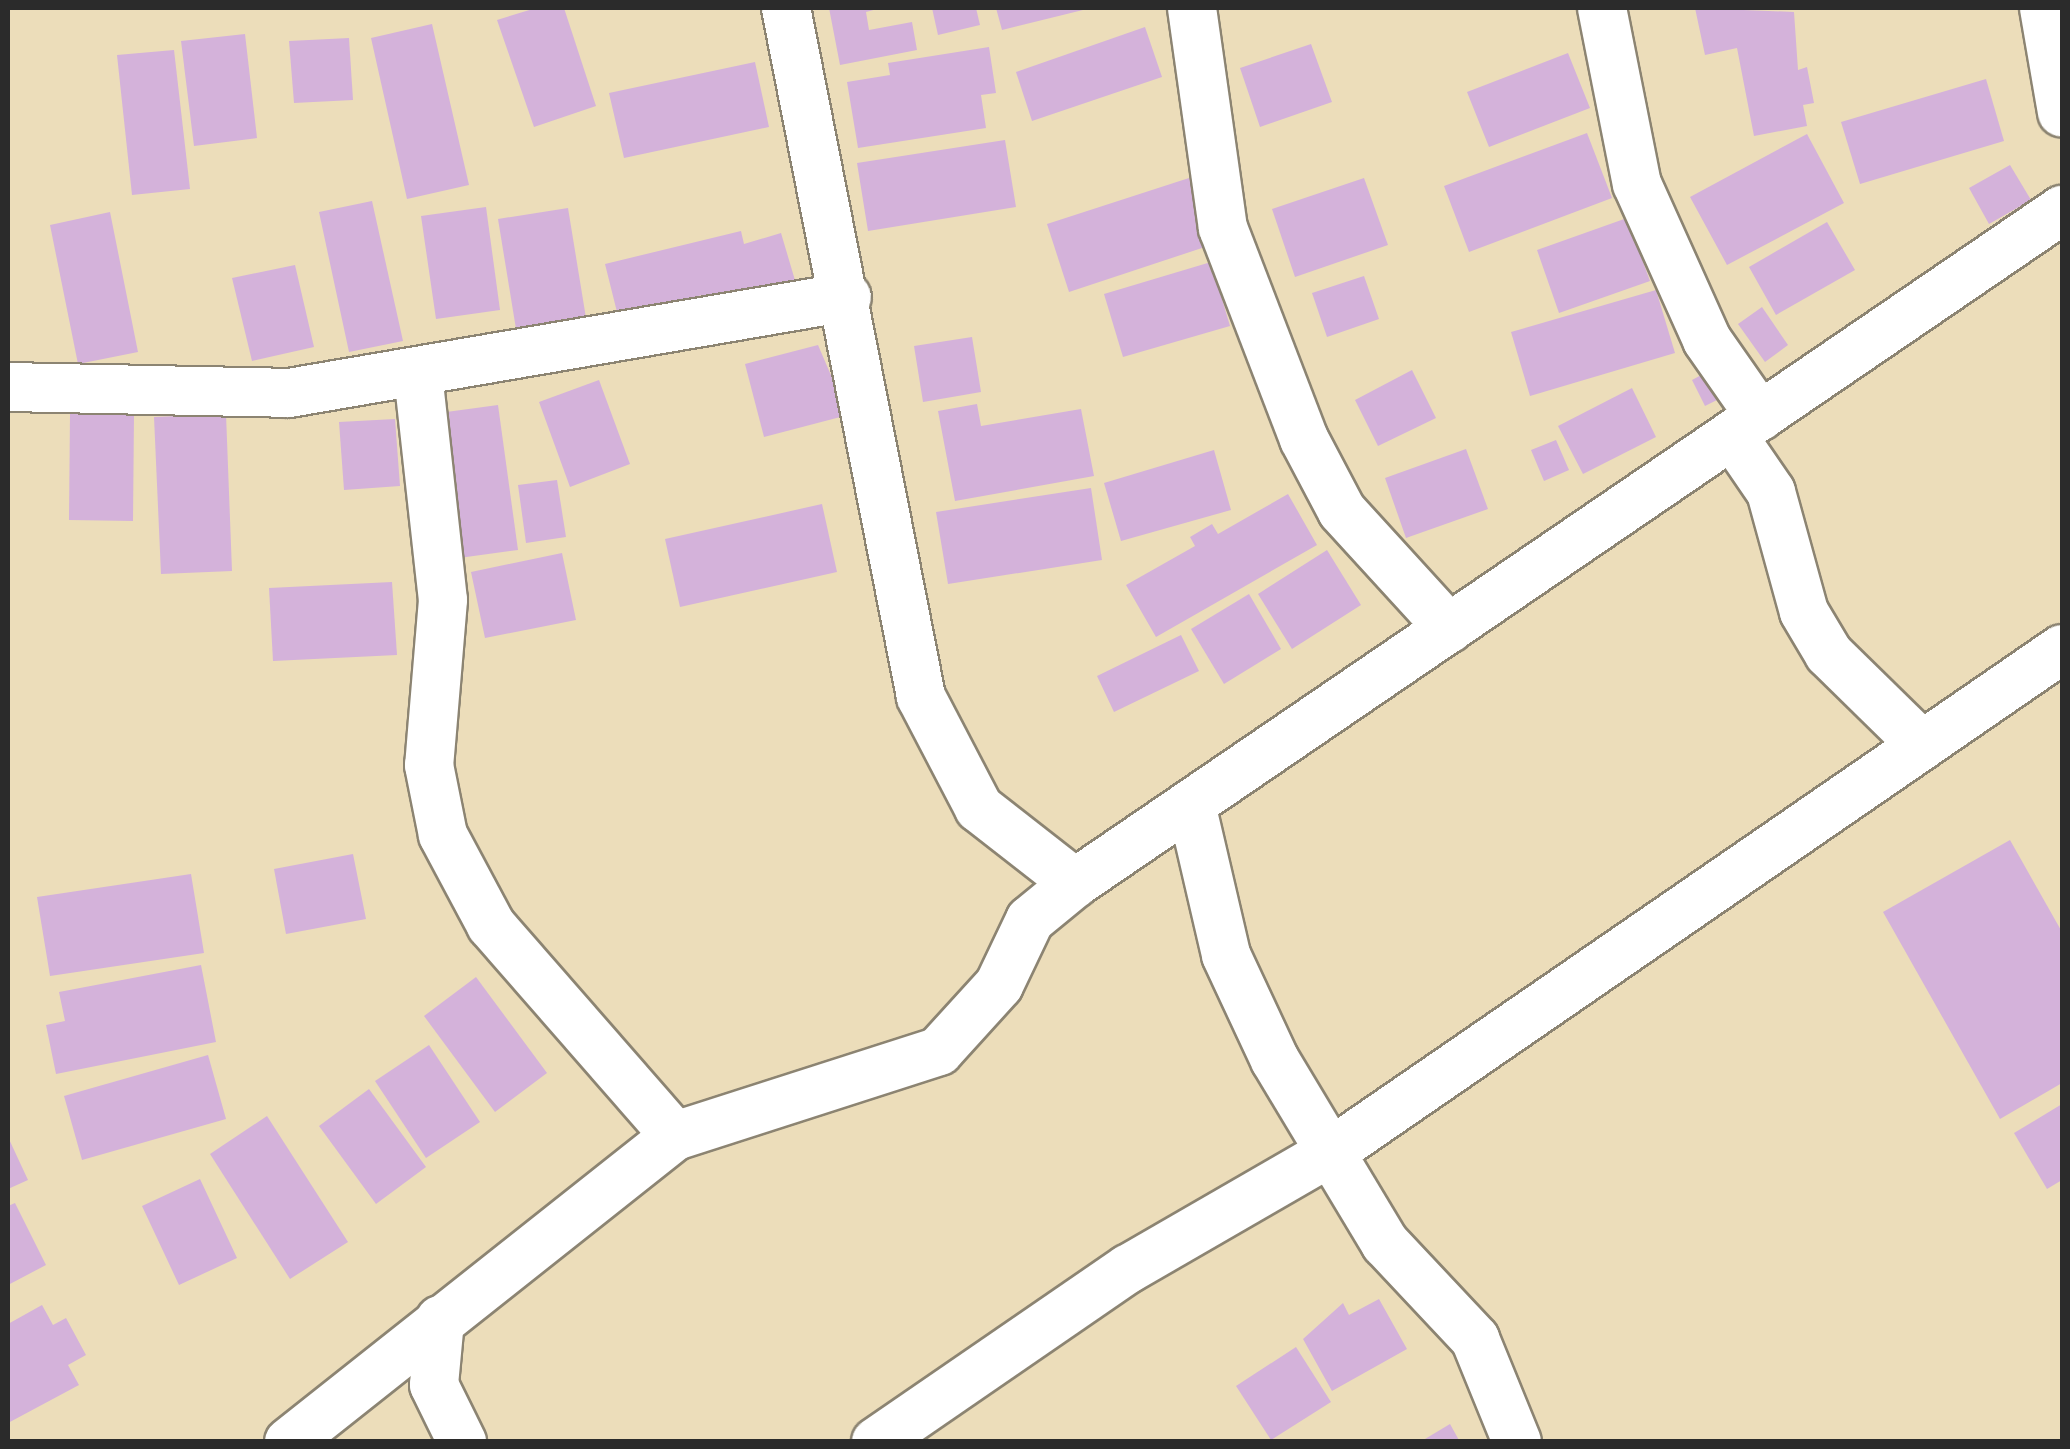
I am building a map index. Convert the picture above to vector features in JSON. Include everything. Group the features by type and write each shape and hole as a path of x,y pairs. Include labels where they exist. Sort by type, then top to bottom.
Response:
{"street":[{"path":"786,8 847,298 922,698 979,808 1074,883"},
{"path":"1192,8 1223,228 1304,439 1342,510 1449,628"},
{"path":"1602,8 1637,184 1746,425 1771,492 1804,612 1829,654 1922,745"},
{"path":"2044,8 2062,112"},
{"path":"289,1442 675,1136 939,1050 999,985 1030,920 1074,883 2062,210"},
{"path":"8,387 290,394 847,298"},
{"path":"418,374 443,600 429,766 444,835 492,925 675,1136"},
{"path":"876,1442 1128,1269 1331,1152 2062,649"},
{"path":"1191,804 1226,955 1331,1152 1385,1243 1475,1339 1517,1442"},
{"path":"440,1320 434,1386 462,1442"}],"building":[{"path":"536,8 564,8 596,106 534,127 497,20"},
{"path":"829,8 881,8 866,12 869,30 912,22 917,50 840,65"},
{"path":"932,8 976,8 980,25 938,35"},
{"path":"996,8 1087,8 1087,9 1002,30"},
{"path":"1695,8 1794,12 1798,70 1807,67 1814,103 1803,105 1807,126 1754,136 1737,48 1705,55"},
{"path":"432,24 469,185 407,199 371,38"},
{"path":"1145,27 1162,77 1032,121 1016,72"},
{"path":"245,34 257,138 194,146 181,41"},
{"path":"349,38 353,100 294,103 289,41"},
{"path":"1311,44 1332,102 1260,127 1240,68"},
{"path":"989,47 996,93 981,95 986,128 858,148 847,82 890,75 888,63"},
{"path":"174,50 190,189 132,195 117,55"},
{"path":"1568,53 1590,108 1489,147 1467,92"},
{"path":"755,62 769,127 624,158 609,93"},
{"path":"1986,79 2004,141 1860,184 1841,122"},
{"path":"1587,133 1612,198 1469,252 1444,186"},
{"path":"1807,134 1844,203 1727,265 1690,197"},
{"path":"1005,140 1016,207 868,231 857,163"},
{"path":"2010,165 2031,200 1989,224 1969,188"},
{"path":"1189,178 1211,245 1069,292 1047,224"},
{"path":"1364,178 1388,245 1295,277 1272,209"},
{"path":"372,201 403,341 349,352 319,212"},
{"path":"486,207 500,310 436,319 421,216"},
{"path":"568,208 586,318 516,329 498,219"},
{"path":"110,212 138,352 78,364 50,225"},
{"path":"1627,218 1650,281 1559,313 1537,250"},
{"path":"1827,222 1855,270 1776,315 1749,267"},
{"path":"741,231 744,244 781,233 797,287 707,314 702,295 618,316 605,264"},
{"path":"1211,262 1230,326 1123,357 1104,294"},
{"path":"295,265 314,347 252,361 232,278"},
{"path":"1364,276 1379,319 1327,337 1312,293"},
{"path":"1656,290 1675,353 1530,396 1511,332"},
{"path":"1762,307 1788,345 1765,362 1738,324"},
{"path":"972,337 981,392 923,402 914,346"},
{"path":"818,345 848,415 764,437 745,364"},
{"path":"1412,370 1436,418 1378,446 1355,400"},
{"path":"1707,372 1721,398 1705,406 1692,380"},
{"path":"599,380 630,464 570,487 539,402"},
{"path":"1632,388 1656,437 1583,474 1558,426"},
{"path":"977,404 981,426 1081,409 1094,476 955,501 938,411"},
{"path":"498,405 518,550 459,558 439,413"},
{"path":"70,414 134,415 133,521 69,520"},
{"path":"226,414 232,571 161,574 154,417"},
{"path":"395,419 400,486 344,490 339,422"},
{"path":"1556,440 1569,470 1544,481 1531,450"},
{"path":"1466,449 1488,509 1406,538 1385,478"},
{"path":"1214,450 1231,510 1121,541 1104,483"},
{"path":"557,480 566,537 526,543 518,485"},
{"path":"1091,488 1102,560 948,584 936,512"},
{"path":"1288,494 1317,545 1156,637 1126,585 1195,546 1190,537 1212,524 1218,534"},
{"path":"822,504 837,572 680,607 665,539"},
{"path":"1327,550 1361,605 1292,649 1258,594"},
{"path":"562,553 576,620 485,638 471,572"},
{"path":"392,582 397,655 273,661 269,588"},
{"path":"1249,594 1281,649 1224,684 1191,629"},
{"path":"1181,635 1199,671 1114,712 1097,676"},
{"path":"2010,840 2062,932 2062,1083 2000,1119 1883,912"},
{"path":"353,854 366,919 286,934 274,869"},
{"path":"191,874 204,953 50,976 37,897"},
{"path":"201,965 216,1042 56,1074 46,1025 65,1021 59,992"},
{"path":"476,977 547,1073 495,1112 424,1016"},
{"path":"429,1045 480,1122 426,1158 375,1081"},
{"path":"208,1055 226,1119 82,1160 64,1096"},
{"path":"369,1089 426,1167 376,1204 319,1126"},
{"path":"2062,1104 2062,1180 2047,1189 2014,1133"},
{"path":"267,1116 348,1242 290,1279 210,1154"},
{"path":"8,1137 28,1180 8,1189"},
{"path":"200,1179 237,1258 179,1285 142,1206"},
{"path":"15,1203 46,1265 8,1285 8,1206"},
{"path":"1379,1299 1407,1349 1332,1391 1303,1339 1343,1303 1349,1315"},
{"path":"42,1305 53,1325 66,1318 86,1355 68,1365 79,1385 8,1423 8,1324"},
{"path":"1296,1347 1331,1402 1271,1440 1236,1386"},
{"path":"1450,1424 1460,1442 1420,1442"}]}
